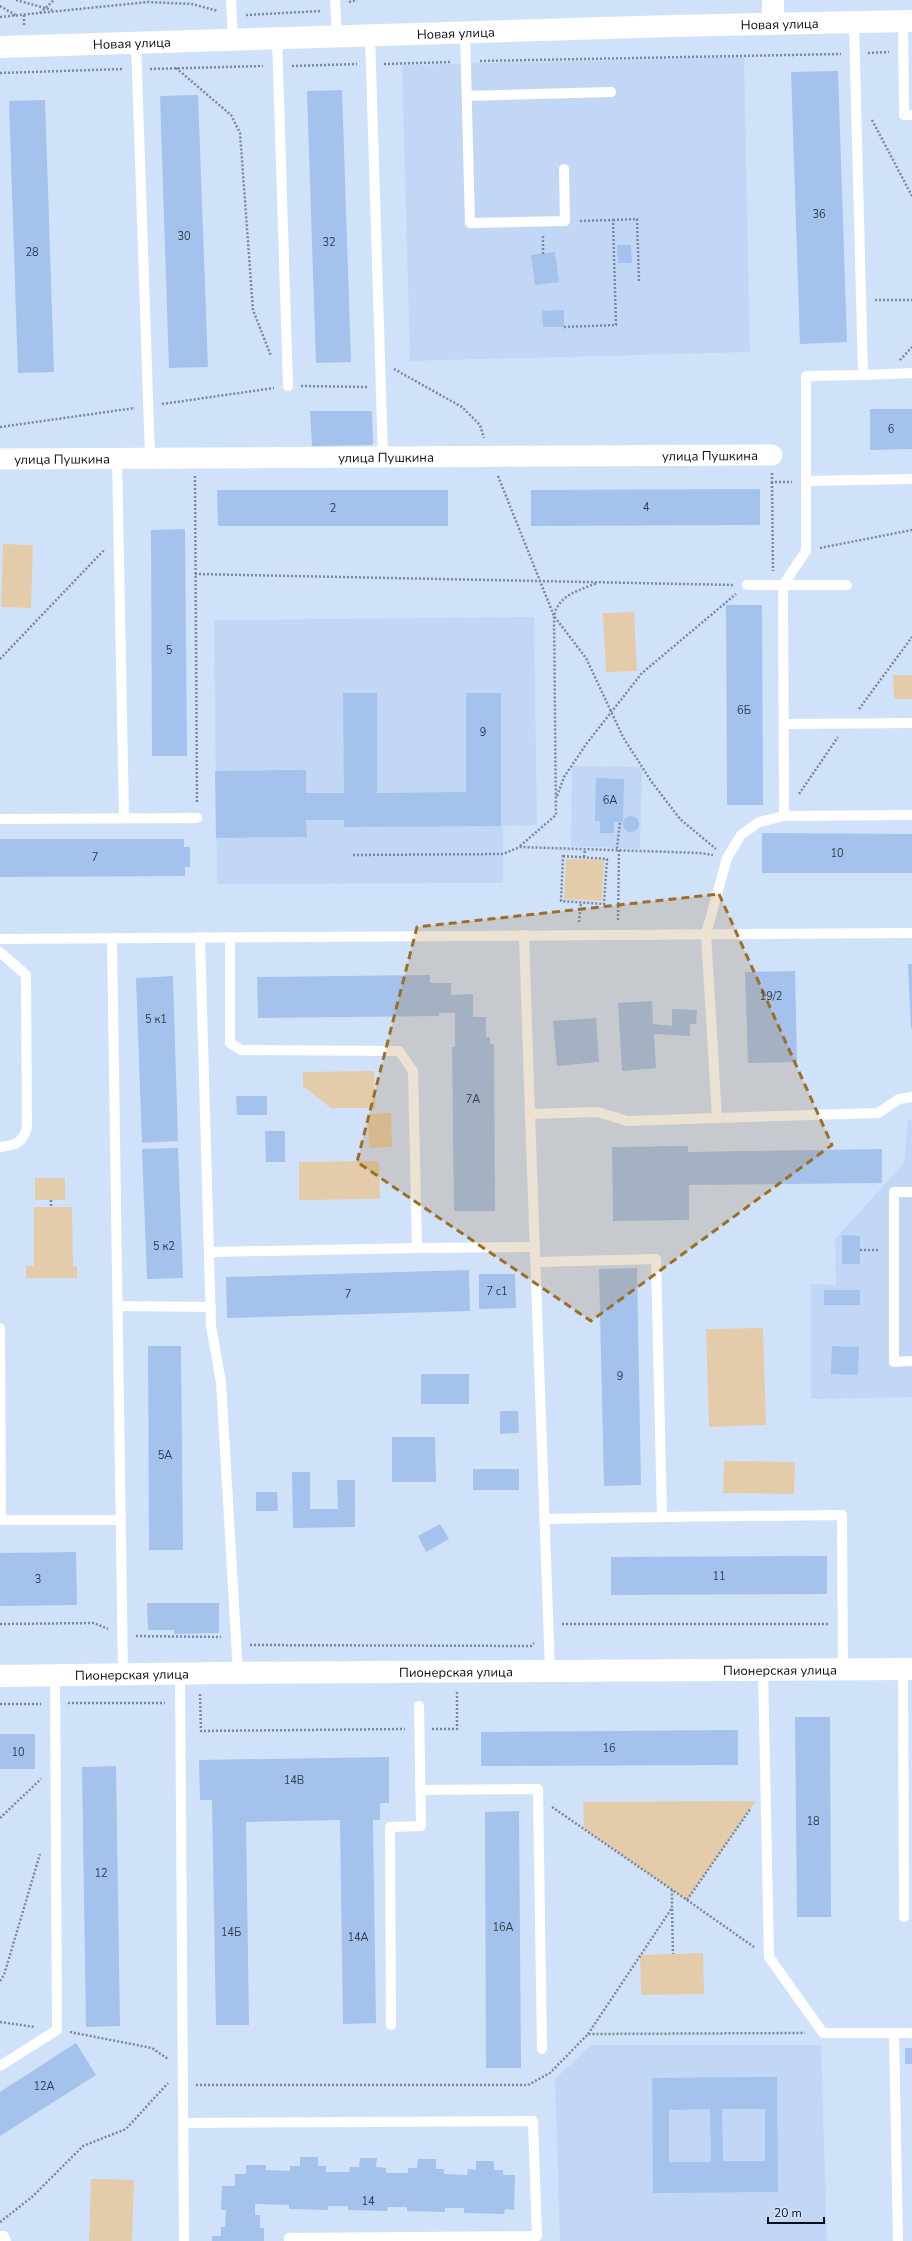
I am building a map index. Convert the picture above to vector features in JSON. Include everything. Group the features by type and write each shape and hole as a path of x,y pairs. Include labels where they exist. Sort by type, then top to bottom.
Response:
{"street":[{"path":"773,0 773,24"},
{"name":"Новая улица","path":"0,48 136,42 465,32 908,21"},
{"name":"улица Пушкина","path":"0,459 772,456"},
{"name":"Пионерская улица","path":"0,1676 550,1670 908,1669"}],"lane":[{"path":"231,0 233,39"},
{"path":"335,3 337,36"},
{"path":"908,21 904,115 912,115"},
{"path":"854,22 863,375"},
{"path":"465,32 470,223 565,221 564,169"},
{"path":"370,35 383,457"},
{"path":"277,38 288,386"},
{"path":"136,42 150,458"},
{"path":"467,96 611,92"},
{"path":"784,816 785,724 783,585 806,551 803,481 806,376 912,373"},
{"path":"117,458 124,818"},
{"path":"803,481 912,479"},
{"path":"747,585 847,585"},
{"path":"785,724 912,723"},
{"path":"717,1118 706,934 727,858 741,836 759,822 784,816 912,815"},
{"path":"0,819 197,818"},
{"path":"0,939 912,933"},
{"path":"524,935 550,1670"},
{"path":"200,937 211,1326 221,1382 238,1673"},
{"path":"230,937 230,1043 241,1050 399,1051 413,1071 417,1248"},
{"path":"112,938 123,1674"},
{"path":"0,952 26,975 27,1127 24,1138 18,1143 0,1147"},
{"path":"530,1114 598,1112 627,1121 878,1113 899,1099 912,1097"},
{"path":"912,1192 894,1192 894,1362 912,1361"},
{"path":"210,1252 535,1247"},
{"path":"535,1262 656,1259 662,1517"},
{"path":"118,1306 211,1307"},
{"path":"0,1328 1,1520 121,1520"},
{"path":"544,1519 842,1516 844,1669"},
{"path":"904,1917 908,1669"},
{"path":"763,1670 767,1785 769,1957 823,2033 912,2033"},
{"path":"180,1673 184,2241"},
{"path":"0,2066 57,2030 55,1675"},
{"path":"391,2025 390,1827 421,1826 419,1706"},
{"path":"420,1790 538,1789 542,2049"},
{"path":"894,2033 898,2241"},
{"path":"183,2123 533,2121 537,2236 289,2238 289,2241"},
{"path":"0,2236 4,2236 6,2241"}],"path":[{"path":"16,0 55,11"},
{"path":"39,13 54,0"},
{"path":"0,18 122,4 170,2 192,4 232,15 314,12 335,3 357,0"},
{"path":"0,6 17,16"},
{"path":"176,68 231,115 240,133 253,310 272,359"},
{"path":"870,116 912,196"},
{"path":"565,221 637,219 639,281"},
{"path":"564,327 616,325 614,220"},
{"path":"542,222 543,254"},
{"path":"861,300 912,300"},
{"path":"0,427 288,386 366,387 380,361 462,407 480,425 490,457 554,616 586,658 623,737 651,781 680,819 727,858"},
{"path":"195,458 197,818"},
{"path":"778,482 803,481"},
{"path":"772,482 772,570 783,585"},
{"path":"806,551 911,532"},
{"path":"0,659 118,535"},
{"path":"195,574 747,585"},
{"path":"353,855 503,854 520,847 556,816 555,608 560,601 569,595 598,582"},
{"path":"556,798 564,777 587,743 642,673 747,585"},
{"path":"618,935 620,851 617,848 620,822"},
{"path":"520,847 701,853 727,858"},
{"path":"584,857 585,850"},
{"path":"563,856 584,857 607,859 604,904 561,901 563,856"},
{"path":"578,935 581,902"},
{"path":"51,1200 51,1207"},
{"path":"860,1250 894,1250"},
{"path":"0,1624 94,1624 122,1634 134,1636 222,1637 237,1645 531,1646 558,1624 843,1624"},
{"path":"200,1689 201,1731 457,1729"},
{"path":"0,1704 200,1702"},
{"path":"0,1818 55,1767"},
{"path":"687,1900 767,1785"},
{"path":"539,1797 769,1957"},
{"path":"0,1981 4,1975 44,1843 56,1832"},
{"path":"672,1890 673,1954"},
{"path":"183,2085 528,2085 550,2073 588,2034 672,1908"},
{"path":"0,2022 57,2030 152,2048 183,2068 126,2129 83,2146 32,2197 0,2222"},
{"path":"588,2034 823,2033"}],"highlighted area":[{"path":"719,894 832,1145 591,1321 357,1162 417,927"}],"shaded area":[{"path":"744,57 750,352 410,361 402,65"},
{"path":"3,544 33,545 31,608 1,607"},
{"path":"634,612 637,671 606,672 603,613"},
{"path":"534,617 537,825 503,826 503,883 217,884 214,620"},
{"path":"893,675 912,675 912,699 894,699"},
{"path":"572,766 642,767 640,849 571,846"},
{"path":"566,859 604,860 602,901 564,899"},
{"path":"374,1071 375,1108 331,1108 303,1086 303,1072"},
{"path":"391,1113 392,1147 369,1148 368,1114"},
{"path":"912,1119 912,1397 811,1399 811,1284 836,1285 835,1239 904,1163 908,1120"},
{"path":"379,1161 380,1199 299,1200 299,1162"},
{"path":"35,1178 65,1178 65,1200 35,1200"},
{"path":"34,1207 72,1207 73,1266 77,1266 77,1278 26,1278 26,1266 34,1266"},
{"path":"763,1328 766,1425 709,1427 706,1329"},
{"path":"724,1461 795,1462 794,1494 723,1493"},
{"path":"756,1801 687,1900 584,1829 583,1802"},
{"path":"703,1953 704,1994 641,1995 640,1955"},
{"path":"591,2045 821,2045 827,2241 560,2241 555,2079"},
{"path":"91,2179 134,2180 132,2241 89,2241"}],"building":[{"path":"838,71 847,342 800,344 791,72"},
{"path":"342,90 351,362 316,363 307,91"},
{"path":"198,95 208,367 169,368 160,96"},
{"path":"45,100 54,372 18,373 9,101"},
{"path":"617,245 631,245 632,263 618,263"},
{"path":"555,252 559,282 535,285 531,255"},
{"path":"564,310 564,327 543,327 542,311"},
{"path":"870,409 912,409 912,449 870,450"},
{"path":"310,411 372,411 373,445 312,446"},
{"path":"760,489 760,525 531,526 531,490"},
{"path":"217,490 448,490 448,526 218,526"},
{"path":"185,529 187,756 152,756 151,530"},
{"path":"726,605 762,605 763,805 727,805"},
{"path":"343,693 377,693 377,793 466,792 466,693 501,693 501,826 344,827 344,820 306,820 307,837 216,838 215,771 306,770 306,793 344,793"},
{"path":"596,778 624,779 623,822 614,822 614,833 600,833 600,821 595,821"},
{"path":"631,816 638,821 639,824 634,831 631,832 624,827 623,824 628,817"},
{"path":"762,833 912,834 912,873 762,873"},
{"path":"0,839 184,839 184,847 190,847 190,867 185,867 185,876 0,877"},
{"path":"908,964 912,964 912,1028 911,1028"},
{"path":"795,971 797,1062 748,1063 745,972"},
{"path":"430,975 430,983 451,983 451,995 473,994 473,1017 486,1017 486,1037 490,1037 490,1044 494,1044 495,1211 454,1211 452,1047 455,1047 455,1013 439,1013 439,1016 258,1018 257,977"},
{"path":"173,976 178,1141 142,1143 136,978"},
{"path":"652,1001 653,1024 672,1026 672,1009 697,1010 696,1024 690,1024 690,1036 654,1034 656,1068 622,1071 618,1003"},
{"path":"596,1018 599,1062 557,1066 553,1021"},
{"path":"236,1096 267,1096 267,1115 237,1115"},
{"path":"265,1131 285,1131 285,1162 266,1162"},
{"path":"688,1146 688,1152 882,1149 882,1183 689,1185 689,1220 613,1221 612,1147"},
{"path":"178,1148 183,1278 147,1279 142,1149"},
{"path":"842,1235 860,1236 860,1264 842,1264"},
{"path":"637,1268 641,1485 604,1486 599,1269"},
{"path":"469,1270 470,1311 227,1318 226,1277"},
{"path":"479,1274 515,1274 516,1308 479,1309"},
{"path":"824,1290 860,1290 860,1305 824,1305"},
{"path":"148,1346 181,1346 183,1550 149,1550"},
{"path":"832,1346 859,1347 858,1375 831,1374"},
{"path":"421,1374 469,1374 469,1404 421,1404"},
{"path":"500,1411 518,1411 519,1433 500,1434"},
{"path":"392,1437 435,1437 436,1482 392,1482"},
{"path":"473,1469 519,1469 519,1490 473,1490"},
{"path":"292,1472 310,1472 310,1509 338,1509 337,1480 355,1480 355,1527 293,1528"},
{"path":"256,1492 277,1492 278,1511 256,1511"},
{"path":"440,1524 449,1539 426,1552 418,1536"},
{"path":"76,1552 77,1605 0,1606 0,1553"},
{"path":"827,1556 827,1594 611,1595 611,1557"},
{"path":"147,1603 219,1603 219,1633 174,1634 174,1630 148,1630"},
{"path":"795,1717 830,1717 831,1917 797,1917"},
{"path":"738,1730 738,1765 481,1766 481,1732"},
{"path":"0,1734 35,1734 35,1769 0,1769"},
{"path":"389,1757 389,1803 380,1803 380,1820 373,1820 376,2023 343,2024 340,1820 246,1822 249,2025 216,2025 212,1800 200,1800 199,1760"},
{"path":"116,1766 120,2026 86,2027 82,1767"},
{"path":"519,1811 521,2068 486,2068 485,1812"},
{"path":"76,2043 96,2075 0,2136 0,2092"},
{"path":"905,2048 912,2048 912,2064 905,2064"},
{"path":"777,2077 778,2192 653,2193 652,2078","holes":["710,2109 711,2162 669,2162 669,2110","722,2109 765,2109 765,2161 723,2161"]},
{"path":"300,2157 318,2157 318,2166 326,2166 326,2172 349,2172 350,2167 359,2167 360,2158 377,2158 376,2167 386,2168 386,2173 408,2173 408,2168 417,2168 418,2159 436,2159 436,2169 444,2169 444,2174 467,2175 468,2169 476,2170 476,2161 494,2161 494,2170 503,2170 503,2175 515,2175 514,2210 505,2209 504,2214 464,2213 464,2208 445,2208 445,2212 407,2211 407,2207 388,2207 387,2211 348,2210 348,2206 328,2206 328,2210 289,2209 289,2205 255,2204 255,2215 260,2215 260,2228 264,2228 264,2241 212,2241 212,2236 221,2236 221,2227 225,2227 226,2210 221,2210 222,2186 235,2186 235,2174 246,2174 246,2165 266,2165 266,2170 290,2171 290,2166 300,2166"}]}
